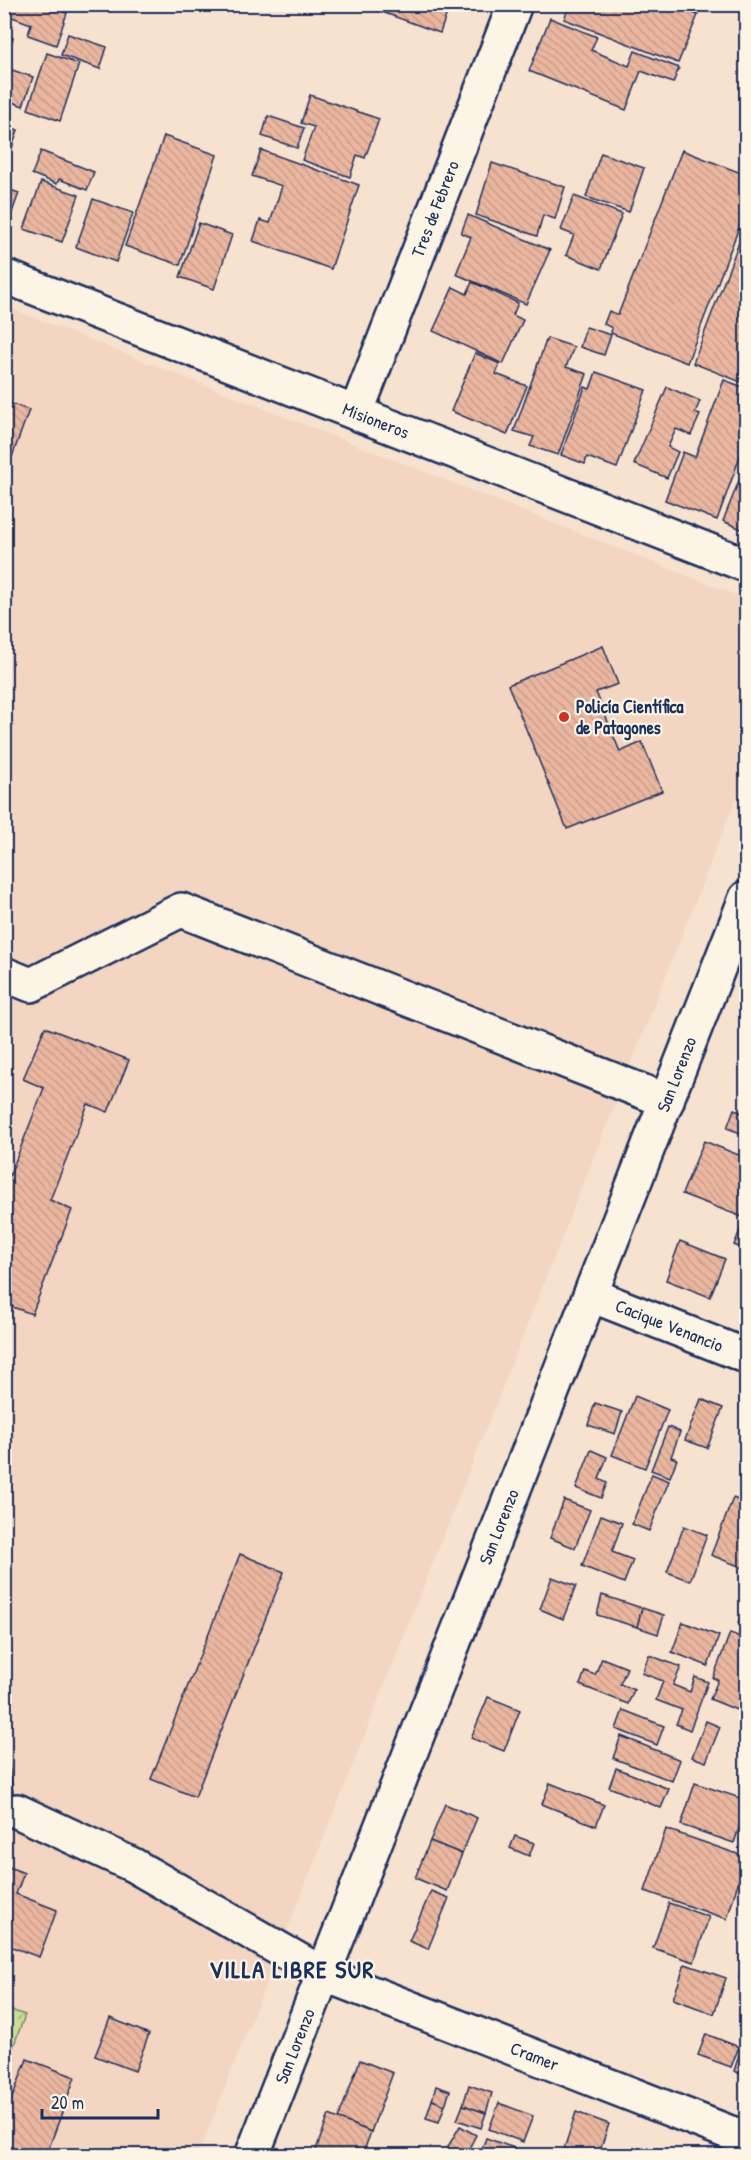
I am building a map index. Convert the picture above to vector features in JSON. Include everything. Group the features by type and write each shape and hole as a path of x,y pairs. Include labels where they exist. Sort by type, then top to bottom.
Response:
{"street":[{"name":"Tres de Febrero","path":"356,413 515,4"},
{"name":"Misioneros","path":"4,276 747,565"},
{"name":"San Lorenzo","path":"252,2156 747,898"},
{"path":"4,974 31,985 181,910 667,1101"},
{"name":"Cacique Venancio","path":"591,1295 747,1356"},
{"name":"Cramer","path":"17,1811 133,1865 323,1974 747,2139"}],"shaded area":[{"path":"4,306 746,599 746,773 198,2155 5,2155"}],"green space":[{"path":"4,2008 25,2015 5,2069"}],"building":[{"path":"4,4 42,4 67,13 56,45 28,35 31,24 4,14"},
{"path":"368,4 450,4 440,33 368,7"},
{"path":"570,4 671,4 698,15 678,63 564,19"},
{"path":"550,18 597,37 591,50 629,66 635,51 679,68 673,83 641,71 626,110 529,71"},
{"path":"68,34 107,47 100,69 61,55"},
{"path":"4,35 13,38 4,59"},
{"path":"47,53 79,64 60,121 28,109"},
{"path":"6,68 33,77 23,106 4,99"},
{"path":"310,95 379,119 365,158 357,155 350,177 302,160 314,127 301,123"},
{"path":"268,116 304,128 297,148 262,136"},
{"path":"4,125 18,130 12,148 6,147 4,152"},
{"path":"164,136 217,155 180,265 125,246"},
{"path":"261,150 359,185 331,269 253,241 260,220 270,223 282,186 252,176"},
{"path":"682,150 746,175 746,209 687,363 611,333 612,328 604,324 609,311 618,315"},
{"path":"41,151 94,172 87,190 59,179 57,184 32,174"},
{"path":"601,153 644,168 629,212 586,197"},
{"path":"746,156 746,172 742,170"},
{"path":"492,163 565,187 555,219 543,215 537,236 476,215"},
{"path":"41,182 79,195 62,242 24,229"},
{"path":"4,188 19,193 6,229 4,228"},
{"path":"574,196 622,214 601,269 566,255 574,235 561,230"},
{"path":"93,199 133,213 116,262 76,247"},
{"path":"468,215 550,250 526,304 456,274 471,237 461,233"},
{"path":"199,223 232,235 214,289 180,277"},
{"path":"746,224 746,384 693,363"},
{"path":"472,282 518,303 513,315 523,320 503,364 433,331 453,287 467,294"},
{"path":"586,327 611,335 604,355 580,347"},
{"path":"547,338 574,347 566,367 587,374 558,455 530,446 534,437 514,431"},
{"path":"475,353 500,364 496,374 527,386 507,435 451,411"},
{"path":"596,372 646,390 617,468 587,457 585,464 561,455 585,387 590,389"},
{"path":"724,380 746,388 746,440 717,520 665,500 683,452 695,457"},
{"path":"667,387 700,401 695,413 700,415 691,435 676,429 668,447 678,452 667,478 634,464"},
{"path":"4,401 29,410 4,479"},
{"path":"746,463 746,531 723,521"},
{"name":"Policía Científica de Patagones","path":"603,646 618,684 596,692 620,752 642,742 662,791 567,829 508,685"},
{"path":"45,1027 129,1060 108,1112 88,1104 50,1200 72,1210 32,1314 7,1305 4,1311 4,1185 6,1185 44,1088 23,1079"},
{"path":"734,1109 746,1115 746,1135 727,1128"},
{"path":"704,1141 746,1158 746,1250 734,1245 745,1218 682,1194"},
{"path":"680,1241 725,1259 710,1297 666,1280"},
{"path":"635,1396 668,1410 645,1468 612,1455"},
{"path":"701,1399 723,1408 707,1448 685,1440"},
{"path":"595,1403 622,1412 615,1434 588,1425"},
{"path":"668,1427 680,1432 671,1457 677,1459 670,1477 651,1470"},
{"path":"591,1450 607,1457 599,1479 607,1483 601,1498 576,1488"},
{"path":"652,1474 669,1481 649,1531 632,1524"},
{"path":"733,1498 746,1503 746,1569 711,1555"},
{"path":"564,1500 590,1510 575,1548 550,1538"},
{"path":"601,1515 622,1523 612,1552 633,1560 624,1583 582,1566"},
{"path":"684,1526 707,1535 690,1581 667,1572"},
{"path":"240,1554 284,1572 195,1797 151,1779"},
{"path":"552,1577 576,1586 563,1619 540,1609"},
{"path":"602,1595 642,1608 637,1627 597,1615"},
{"path":"746,1601 746,1626 738,1623"},
{"path":"642,1608 664,1615 658,1634 637,1627"},
{"path":"683,1622 719,1636 708,1666 672,1652"},
{"path":"730,1633 746,1639 746,1693 739,1711 710,1699 718,1680 713,1678"},
{"path":"649,1655 681,1667 673,1685 690,1692 695,1677 708,1682 690,1730 676,1724 682,1710 656,1700 663,1681 642,1673"},
{"path":"602,1658 627,1668 620,1684 634,1690 628,1704 580,1685 585,1671 595,1675"},
{"path":"488,1697 520,1710 504,1751 471,1738"},
{"path":"623,1710 664,1726 657,1745 616,1729"},
{"path":"706,1721 720,1727 706,1762 692,1757"},
{"path":"4,1732 14,1799 20,1801 8,1832 4,1831"},
{"path":"621,1736 680,1760 672,1781 613,1758"},
{"path":"616,1768 669,1789 661,1808 609,1787"},
{"path":"550,1783 604,1805 596,1826 542,1804"},
{"path":"695,1783 746,1800 746,1807 734,1843 681,1825"},
{"path":"445,1804 477,1818 462,1854 430,1841"},
{"path":"666,1829 746,1857 727,1919 645,1891"},
{"path":"515,1836 534,1843 529,1856 510,1848"},
{"path":"430,1841 462,1854 447,1891 415,1878"},
{"path":"4,1865 24,1873 16,1894 57,1910 39,1957 4,1944"},
{"path":"431,1891 449,1898 428,1949 409,1941"},
{"path":"669,1903 709,1917 694,1962 653,1948"},
{"path":"746,1955 746,1980 739,1978"},
{"path":"685,1964 726,1978 714,2014 673,1999"},
{"path":"110,2018 149,2034 135,2071 95,2056"},
{"path":"746,2033 746,2076 734,2071"},
{"path":"706,2034 739,2047 731,2067 698,2055"},
{"path":"27,2059 75,2077 46,2156 4,2156 4,2119"},
{"path":"360,2060 393,2073 371,2132 338,2119"},
{"path":"469,2085 492,2093 486,2113 463,2105"},
{"path":"436,2086 450,2091 445,2105 432,2100"},
{"path":"432,2100 445,2105 439,2122 426,2118"},
{"path":"499,2103 533,2116 523,2142 489,2129"},
{"path":"463,2105 486,2113 481,2128 457,2120"},
{"path":"576,2112 609,2124 598,2156 583,2156 564,2149"},
{"path":"329,2115 371,2132 362,2156 325,2156 315,2152"},
{"path":"460,2126 476,2135 465,2156 457,2156 446,2150"},
{"path":"486,2138 520,2150 518,2156 479,2156"},
{"path":"564,2149 583,2156 561,2156"}],"place":[{"name":"Policía Científica de Patagones","path":"564,717"}],"district":[{"name":"VILLA LIBRE SUR","path":"292,1970"}]}
